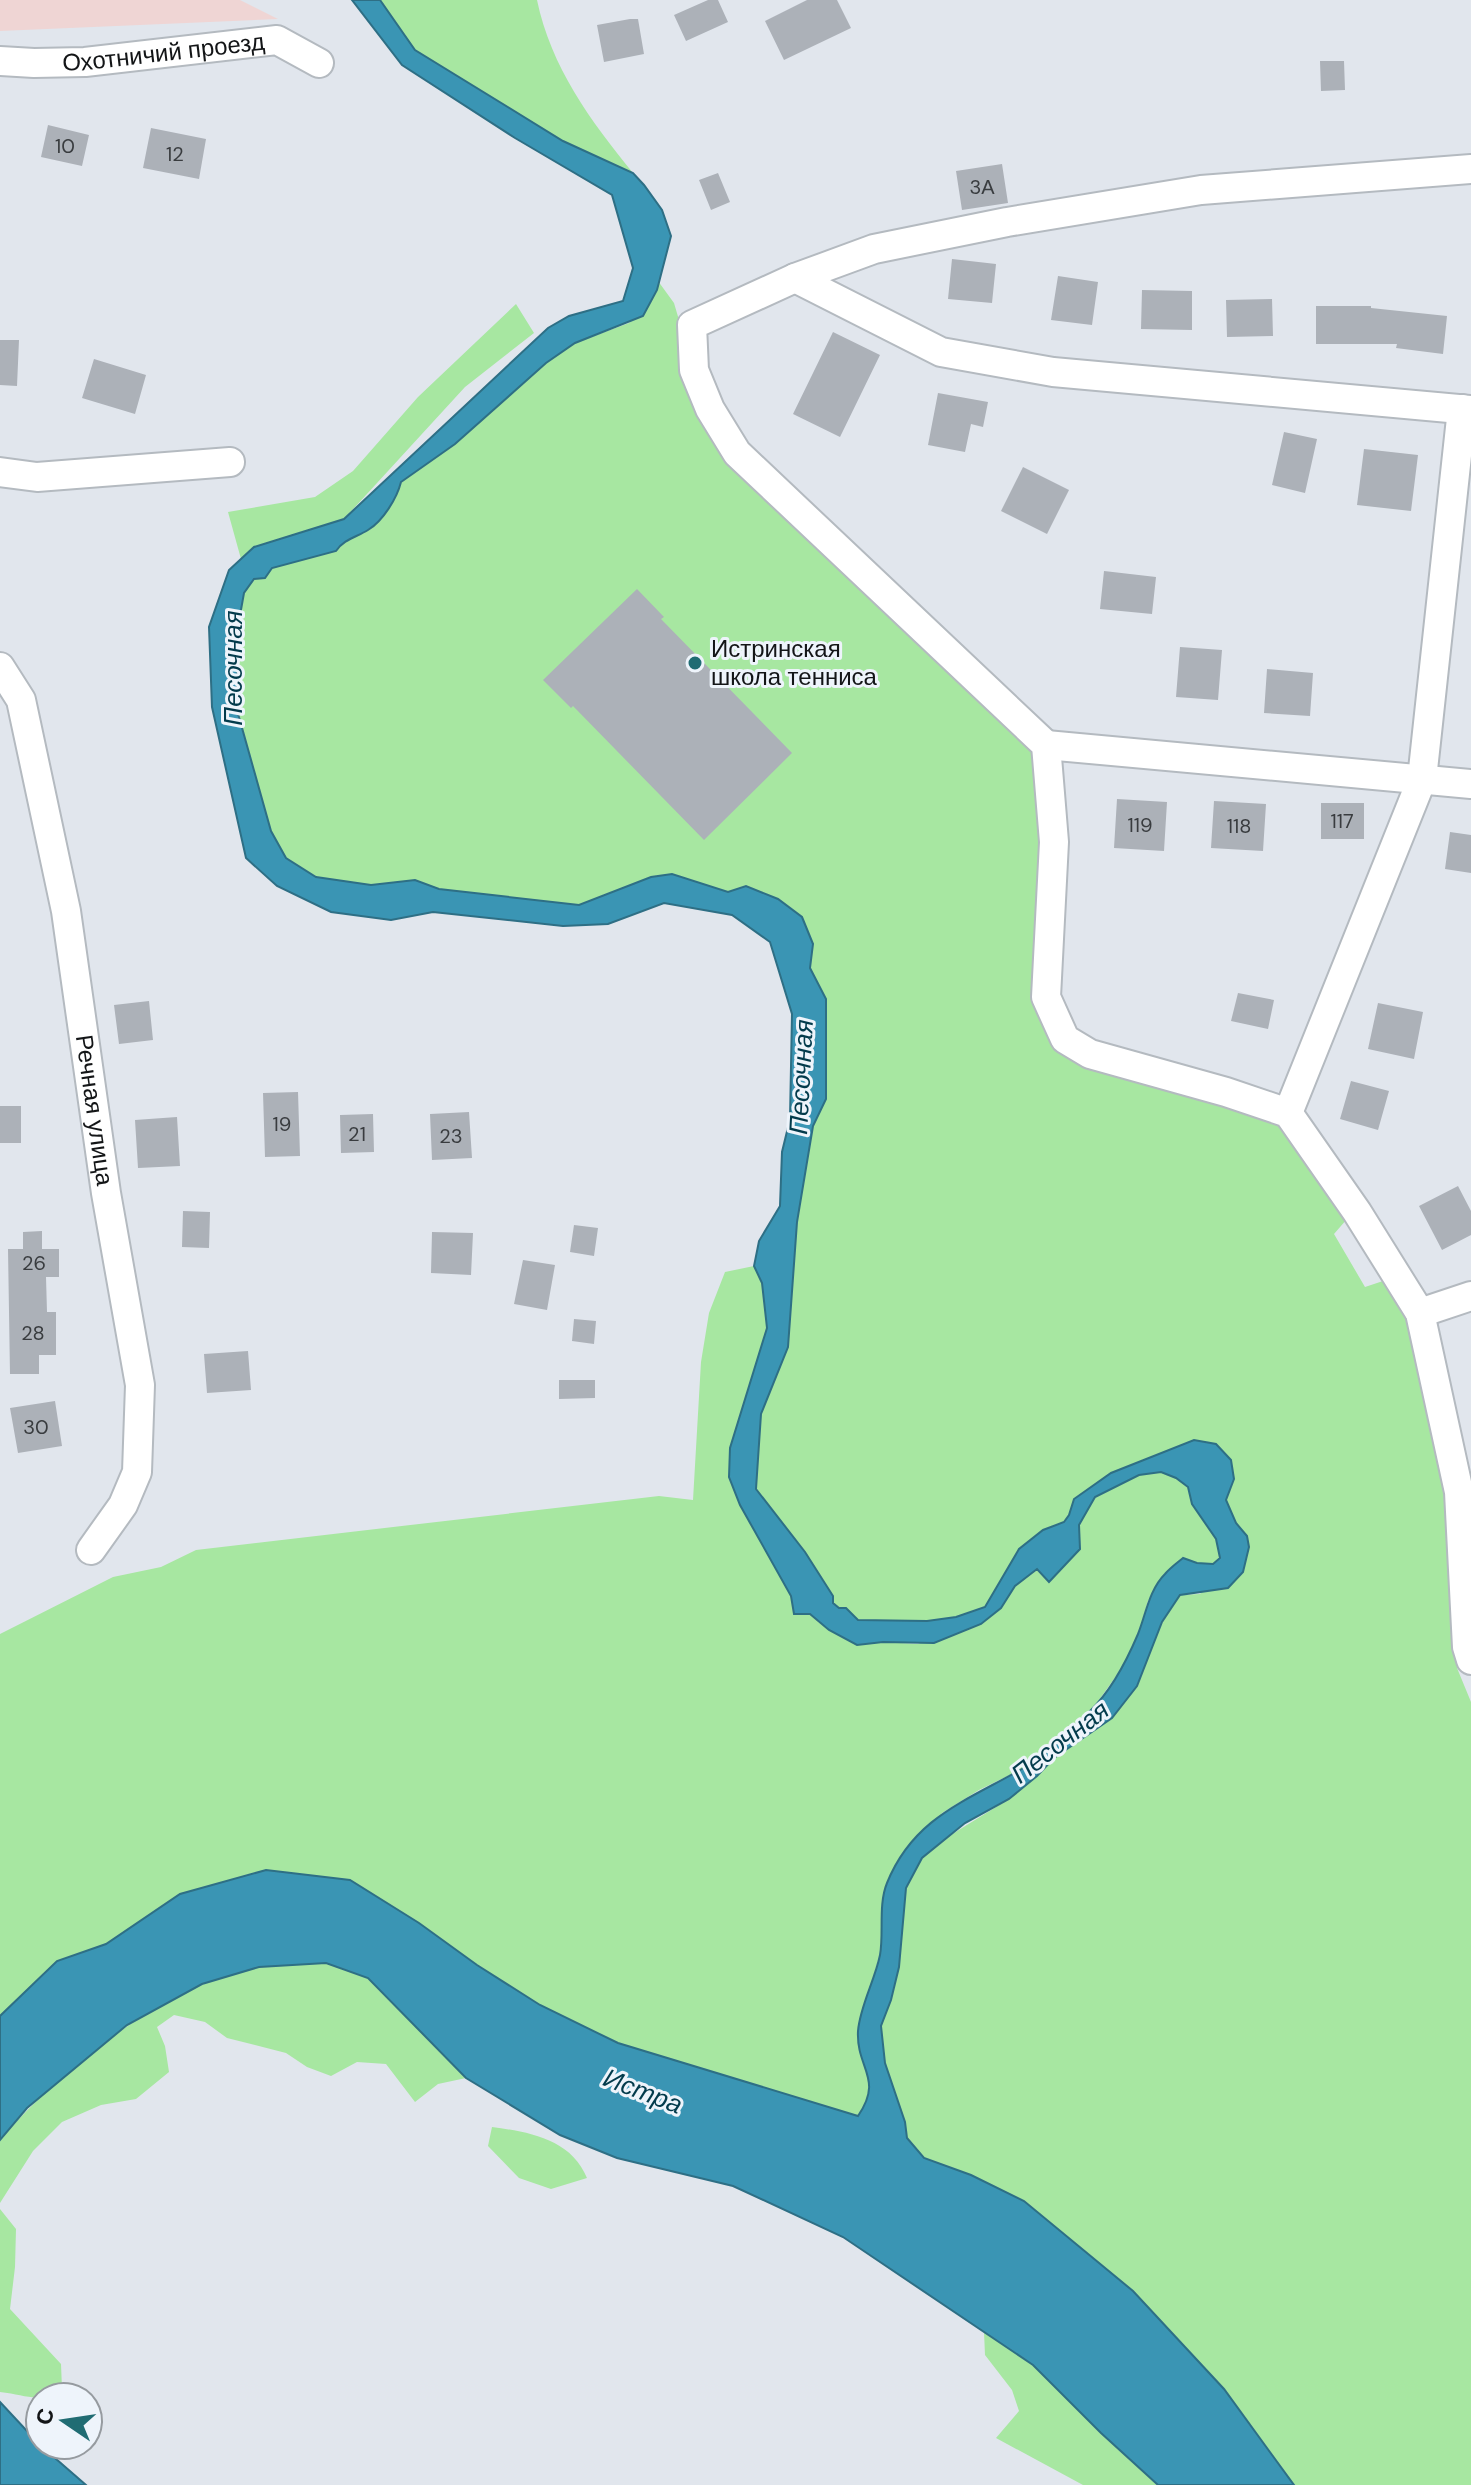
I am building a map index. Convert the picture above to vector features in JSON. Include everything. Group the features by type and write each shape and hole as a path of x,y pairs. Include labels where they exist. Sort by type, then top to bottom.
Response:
{"street":[{"name":"Охотничий проезд","path":"0,61 85,62 277,40 319,63"},
{"path":"1471,169 1201,190 1007,222 874,249 795,278 692,325 694,370 710,409 737,453 1046,745 1471,784"},
{"path":"795,278 941,352 1053,372 1467,410 1422,779 1288,1113"},
{"path":"0,472 37,477 230,462"},
{"name":"Речная улица","path":"0,667 21,700 66,911 106,1193 140,1385 137,1472 123,1505 91,1550"},
{"path":"1046,745 1054,842 1046,997 1065,1039 1090,1054 1226,1092 1288,1113 1357,1212 1420,1313 1459,1492 1467,1647 1471,1660"},
{"path":"1420,1313 1471,1296"}],"shaded area":[{"path":"0,0 240,0 278,19 0,31"}],"green space":[{"path":"380,0 537,0 552,48 574,92 633,173 563,141 415,50"},
{"path":"658,281 674,303 684,337 684,385 705,418 1041,755 1049,771 1037,993 1047,1035 1082,1060 1286,1127 1347,1219 1334,1234 1365,1287 1386,1280 1409,1319 1451,1497 1456,1561 1457,1668 1471,1702 1471,2485 1294,2485 1224,2389 971,2175 924,2158 907,2138 905,2122 885,2063 881,2026 899,1967 906,1888 922,1858 941,1841 1009,1799 1054,1758 1112,1718 1137,1686 1160,1626 1180,1595 1200,1594 1247,1536 1236,1523 1194,1440 1111,1473 1074,1499 1064,1522 1043,1530 999,1584 985,1607 956,1617 927,1621 858,1620 846,1608 839,1608 833,1603 833,1596 805,1552 756,1490 761,1414 788,1347 797,1222 813,1126 826,1099 826,999 810,968 813,944 728,892 672,874 651,877 579,905 439,889 415,880 371,885 317,877 286,858 271,831 237,710 237,632 244,593 254,579 272,568 336,551 346,541 374,526 388,509 400,482 455,444 546,363 575,343 629,323 657,290"},
{"path":"516,304 534,333 465,387 344,519 254,547 241,559 228,512 315,497 353,471 418,397"},
{"path":"754,1266 762,1283 767,1328 730,1448 740,1505 791,1596 829,1630 857,1645 883,1642 918,1644 1001,1608 1015,1586 1038,1568 1046,1576 1079,1549 1079,1525 1095,1497 1139,1474 1161,1472 1188,1487 1192,1505 1216,1539 1220,1558 1214,1564 1183,1558 1148,1601 1139,1632 1124,1665 1094,1707 1028,1766 979,1790 942,1813 883,1913 880,1954 859,2026 871,2087 868,2101 858,2116 618,2043 540,2005 350,1880 266,1870 180,1894 106,1944 57,1961 0,2016 0,1634 113,1577 161,1567 196,1550 659,1496 693,1500 701,1362 709,1313 725,1272"},
{"path":"326,1963 368,1978 466,2078 438,2084 415,2102 386,2064 357,2062 331,2076 307,2067 286,2053 227,2038 205,2022 174,2015 157,2027 165,2046 169,2072 136,2099 101,2105 62,2122 33,2151 0,2203 0,2140 53,2085 117,2034 186,1992 222,1977 258,1967"},
{"path":"492,2127 534,2135 560,2146 571,2154 587,2178 551,2189 519,2178 488,2146"},
{"path":"0,2209 16,2229 10,2309 61,2364 62,2381 24,2381 24,2396 0,2392"},
{"path":"984,2332 1033,2365 1158,2485 1083,2485 996,2438 1019,2411 1012,2390 985,2355"}],"water":[{"path":"352,0 380,0 415,50 563,141 633,173 662,210 671,236 657,290 643,316 575,343 546,363 455,444 401,482 389,509 368,530 336,551 272,568 265,578 254,579 244,593 237,632 237,710 271,831 286,858 316,877 371,885 415,880 439,889 579,905 651,877 672,874 728,892 746,886 778,899 802,917 813,944 810,968 826,999 826,1099 813,1126 797,1222 788,1347 761,1414 756,1489 805,1552 833,1596 833,1603 839,1608 846,1608 858,1620 927,1621 956,1617 985,1607 1019,1549 1043,1530 1064,1522 1074,1499 1111,1473 1194,1440 1216,1444 1231,1460 1234,1479 1226,1500 1236,1523 1247,1536 1249,1547 1243,1572 1228,1588 1180,1595 1162,1622 1137,1686 1112,1718 1054,1758 1009,1799 965,1823 922,1858 906,1888 899,1967 881,2026 885,2063 905,2122 907,2138 924,2158 971,2175 1024,2201 1133,2291 1224,2389 1294,2485 1158,2485 1033,2365 843,2237 733,2186 617,2158 560,2135 466,2078 368,1978 326,1963 259,1967 202,1984 127,2025 27,2108 0,2140 0,2016 57,1961 106,1944 180,1894 266,1870 350,1880 540,2005 618,2043 858,2116 869,2092 858,2044 859,2022 880,1955 884,1892 898,1860 912,1841 945,1812 1035,1761 1098,1703 1124,1665 1152,1595 1169,1570 1183,1558 1213,1564 1220,1558 1216,1539 1192,1504 1188,1487 1161,1472 1139,1475 1095,1497 1079,1525 1080,1549 1049,1582 1037,1569 1015,1586 1001,1608 981,1624 934,1643 857,1645 829,1630 810,1614 794,1614 791,1596 740,1505 729,1477 730,1448 767,1328 762,1283 754,1266 759,1241 780,1206 782,1152 790,1119 792,1014 770,942 732,915 664,903 608,924 563,926 433,912 391,920 331,912 277,886 246,858 212,707 209,627 229,570 254,547 344,519 548,328 569,316 623,301 633,268 612,195 515,138 402,65"},
{"path":"0,2402 24,2428 24,2461 58,2461 86,2485 0,2485"}],"building":[{"path":"708,0 718,0 728,22 686,41 674,15"},
{"path":"807,0 837,0 851,28 784,60 765,21"},
{"path":"638,19 644,54 604,62 597,25"},
{"path":"1320,61 1344,61 1345,90 1321,91"},
{"path":"48,125 89,135 82,166 41,157"},
{"path":"151,128 206,139 199,179 143,168"},
{"path":"1002,164 1008,203 962,210 956,171"},
{"path":"718,173 730,202 711,210 699,180"},
{"path":"952,259 996,264 992,303 948,299"},
{"path":"1058,276 1098,282 1092,325 1051,320"},
{"path":"1142,290 1192,291 1192,330 1141,329"},
{"path":"1272,299 1273,336 1227,337 1226,300"},
{"path":"1316,306 1371,306 1447,316 1443,354 1396,348 1397,344 1316,344"},
{"path":"833,332 880,355 840,437 793,414"},
{"path":"0,340 19,340 17,386 0,385"},
{"path":"94,359 146,375 135,414 82,398"},
{"path":"938,393 988,402 983,427 971,424 965,452 928,445"},
{"path":"1284,432 1317,439 1305,493 1272,485"},
{"path":"1364,449 1418,455 1411,511 1357,505"},
{"path":"1023,467 1069,490 1047,534 1001,511"},
{"path":"1104,571 1156,577 1152,614 1100,609"},
{"path":"637,589 664,617 661,619 792,753 704,840 573,706 571,708 543,680"},
{"path":"1180,647 1222,650 1218,700 1176,697"},
{"path":"1267,669 1313,673 1310,716 1264,713"},
{"path":"1117,799 1167,802 1164,851 1114,848"},
{"path":"1214,801 1266,804 1263,851 1211,848"},
{"path":"1321,803 1364,803 1364,839 1321,839"},
{"path":"1450,832 1471,835 1471,873 1445,869"},
{"path":"1238,993 1274,1000 1268,1029 1231,1021"},
{"path":"149,1001 153,1040 119,1044 114,1005"},
{"path":"1378,1003 1423,1012 1414,1059 1368,1049"},
{"path":"1351,1081 1389,1091 1378,1130 1340,1119"},
{"path":"298,1092 300,1156 265,1157 263,1093"},
{"path":"0,1106 21,1106 21,1143 0,1143"},
{"path":"469,1112 472,1158 432,1160 430,1114"},
{"path":"373,1114 374,1152 341,1153 340,1115"},
{"path":"177,1117 180,1166 138,1168 135,1120"},
{"path":"1458,1186 1471,1211 1471,1235 1442,1250 1419,1206"},
{"path":"183,1211 210,1212 209,1248 182,1247"},
{"path":"574,1225 598,1228 594,1256 570,1252"},
{"path":"42,1231 42,1249 59,1249 59,1277 46,1277 47,1312 56,1312 56,1355 39,1355 39,1374 10,1374 8,1249 23,1249 23,1232"},
{"path":"432,1232 473,1233 471,1275 431,1273"},
{"path":"523,1260 555,1265 547,1310 514,1304"},
{"path":"574,1319 596,1321 594,1344 572,1341"},
{"path":"248,1351 251,1390 207,1393 204,1354"},
{"path":"559,1380 595,1380 595,1398 559,1399"},
{"path":"55,1401 62,1446 18,1453 10,1408"}],"place":[{"name":"Истринская школа тенниса","path":"695,663"}],"water label":[{"name":"Песочная","path":"233,668"},
{"name":"Песочная","path":"801,1077"},
{"name":"Песочная","path":"1060,1742"},
{"name":"Истра","path":"643,2091"}]}
